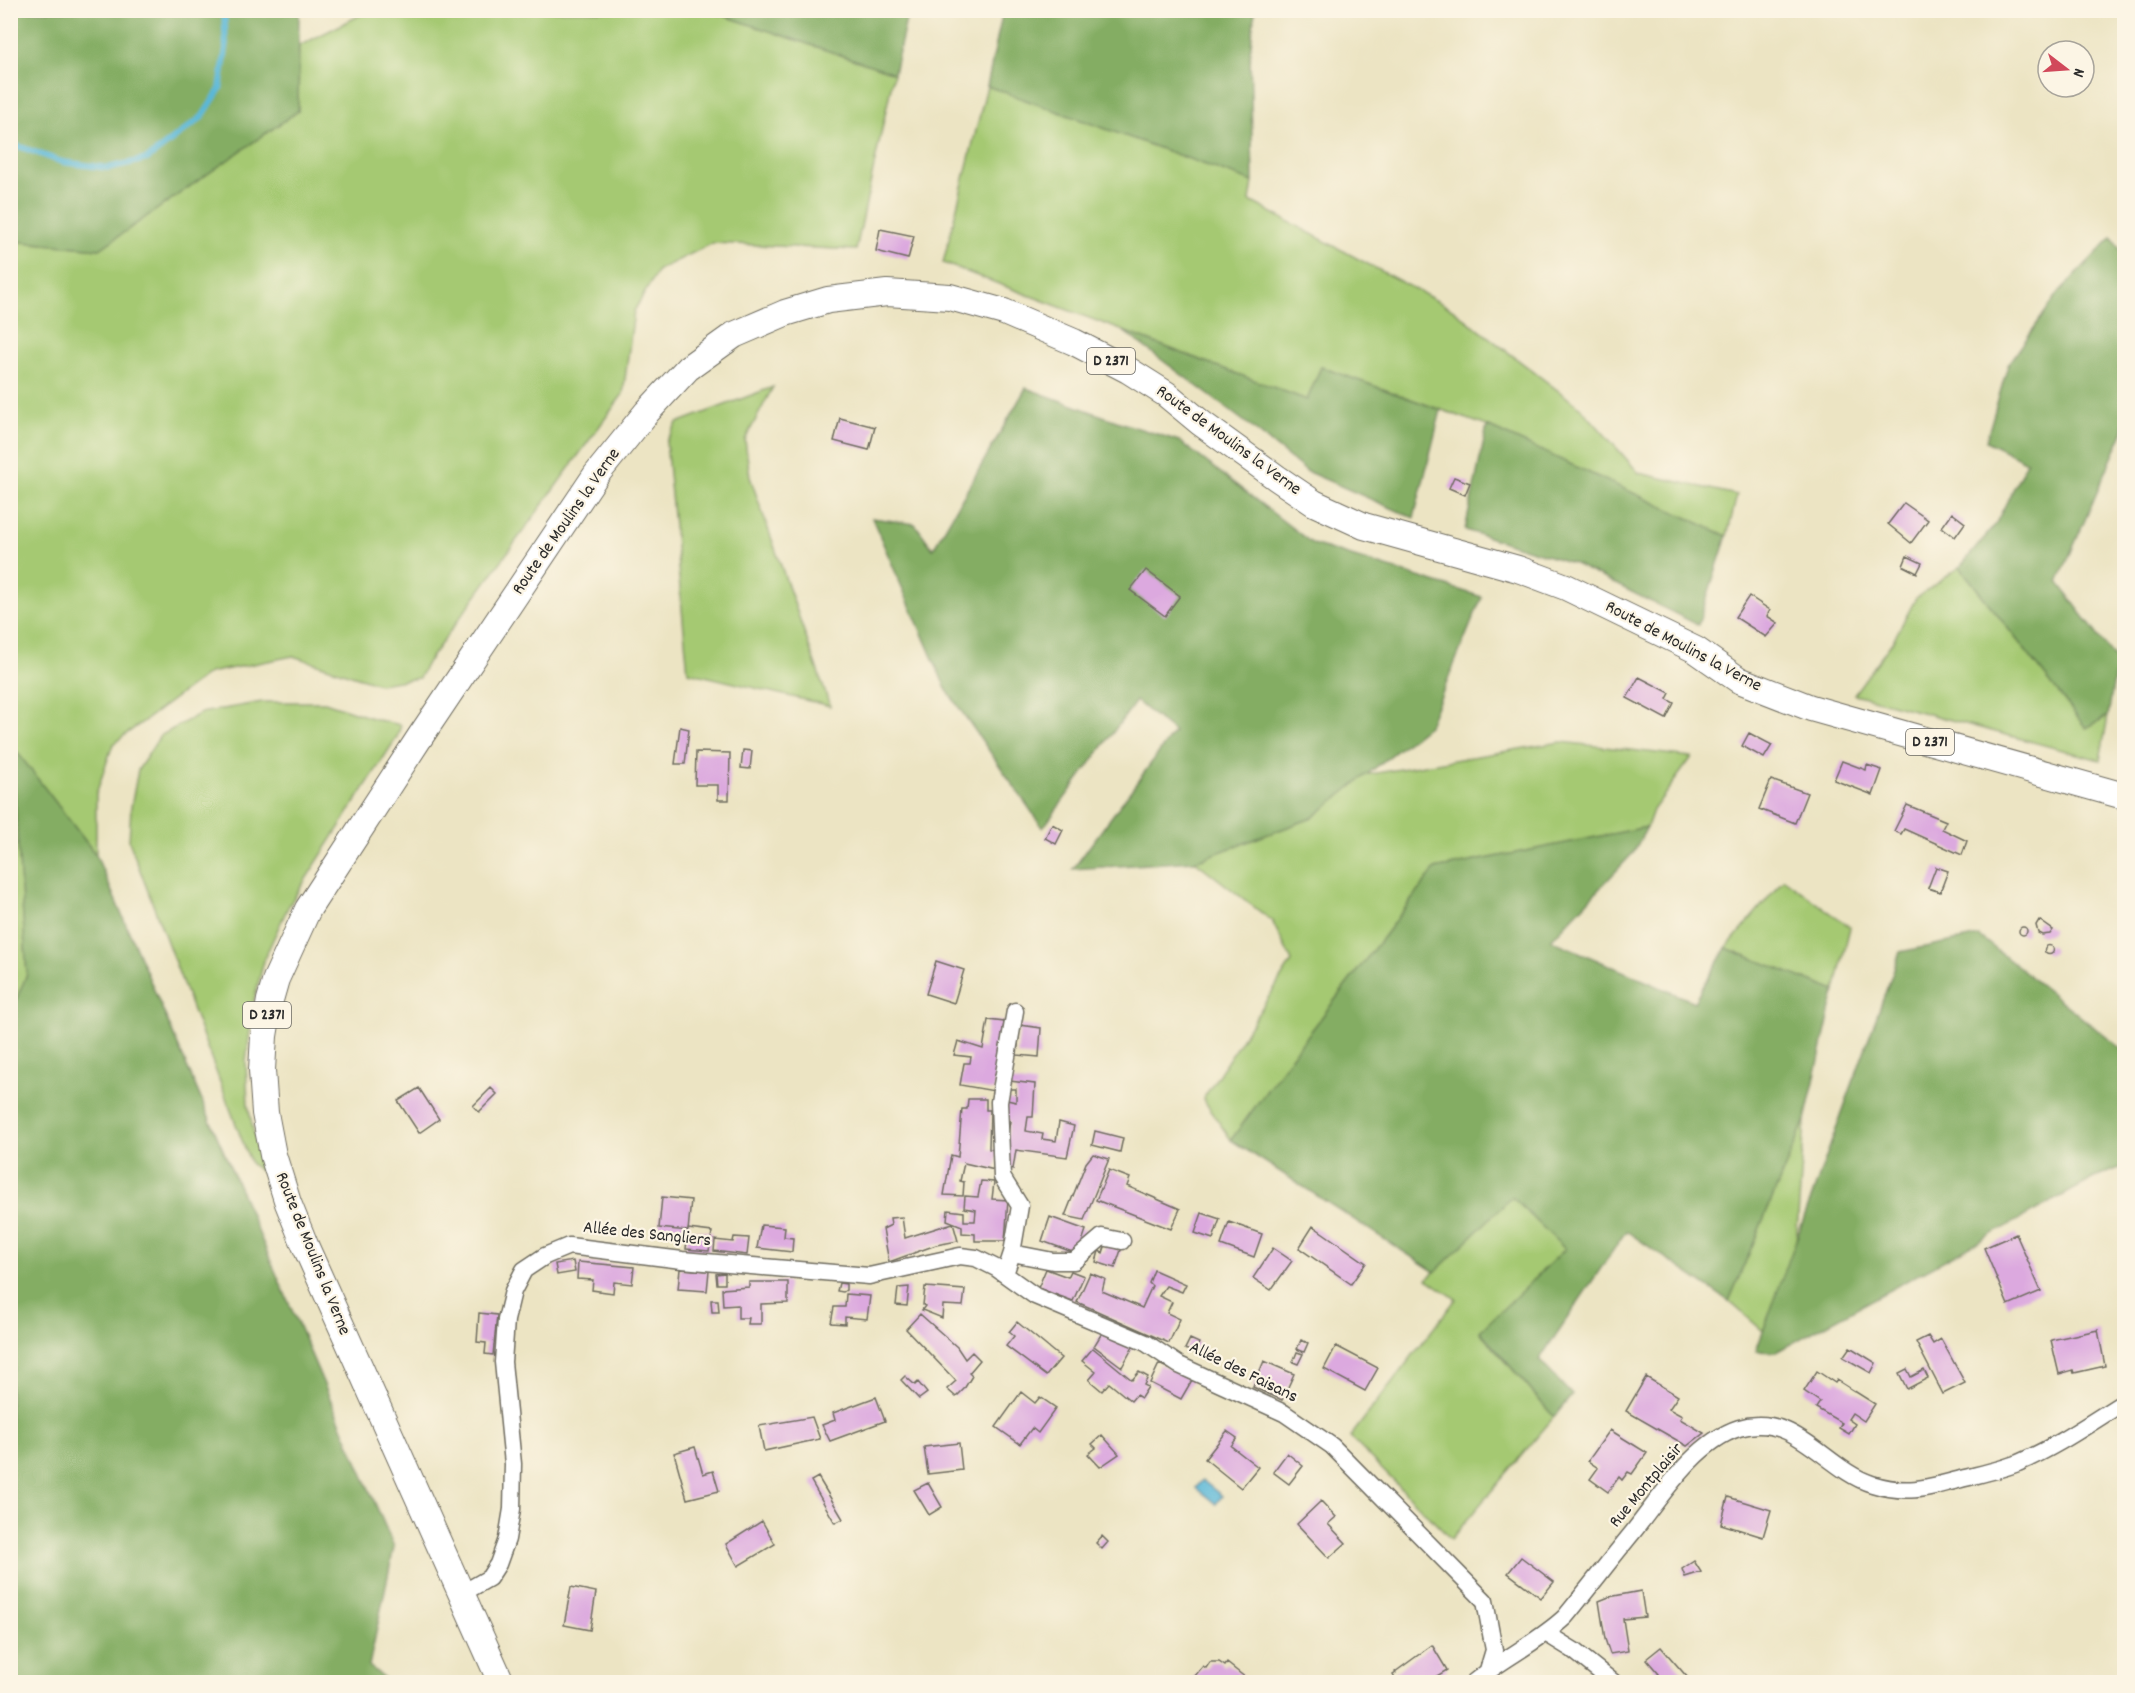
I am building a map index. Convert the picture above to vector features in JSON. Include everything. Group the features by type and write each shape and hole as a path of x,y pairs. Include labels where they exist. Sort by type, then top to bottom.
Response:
{"main road":[{"name":"Route de Moulins la Verne","path":"501,1683 305,1245 280,1179 267,1130 263,1090 264,1036 270,1000 276,979 308,909 596,475 647,412 688,368 734,335 785,313 828,300 887,293 950,297 1004,312 1074,342 1128,370 1166,394 1202,423 1314,503 1364,526 1518,569 1566,587 1695,650 1738,680 1810,708 2124,796"}],"street":[{"path":"1005,1274 1012,1253 1020,1206 1002,1177 999,1102 1015,1011"},
{"path":"1012,1253 1053,1261 1074,1261 1102,1237 1122,1241"},
{"name":"Allée des Sangliers","path":"461,1594 489,1578 498,1564 507,1539 512,1509 513,1464 503,1362 506,1320 513,1291 524,1270 545,1256 569,1246 682,1260 869,1276 960,1256 976,1258 1005,1274 1035,1296"},
{"name":"Allée des Faisans","path":"1035,1296 1146,1342 1179,1365 1284,1413 1332,1446 1485,1601 1494,1650 1488,1670"},
{"name":"Rue Montplaisir","path":"1474,1683 1488,1670 1550,1631 1565,1617 1683,1468 1712,1443 1738,1429 1757,1425 1779,1427 1797,1435 1848,1472 1872,1484 1900,1490 1922,1490 2016,1464 2055,1445 2124,1402"},
{"path":"1550,1631 1613,1683"}],"green space":[{"path":"908,10 894,73 710,11"},
{"path":"10,11 299,11 298,111 100,249 11,241"},
{"path":"368,11 710,11 894,73 856,250 713,243 658,270 634,311 623,394 427,663 419,678 379,684 293,656 209,673 113,744 96,794 96,855 11,745 11,241 100,249 298,111 299,46"},
{"path":"1003,11 1255,11 1250,53 1253,182 987,86"},
{"path":"987,86 1253,182 1250,201 1452,309 1582,409 1639,473 1737,495 1727,536 1487,426 1321,367 1307,400 943,263"},
{"path":"2112,237 2124,256 2124,430 2058,582 2117,661 2108,716 2086,728 1960,567 1995,525 2027,462 1986,441 2008,365 2060,291"},
{"path":"1123,331 1307,400 1321,367 1441,410 1414,518 1306,471 1249,425"},
{"path":"773,387 745,440 750,477 830,706 688,672 666,442 677,423"},
{"path":"1026,388 1179,441 1313,544 1482,597 1429,725 1312,818 1195,861 1073,869 1174,732 1136,701 1043,828 946,689 872,518 915,524 933,549"},
{"path":"1487,426 1727,536 1698,625 1575,564 1465,530"},
{"path":"1960,567 2086,728 2108,716 2100,760 1854,694 1893,641 1916,598"},
{"path":"262,702 325,702 378,720 401,725 397,737 288,907 265,957 254,1000 246,1062 248,1105 262,1172 251,1164 129,841 131,807 138,770 160,736 201,713"},
{"path":"1561,742 1692,757 1653,810 1647,827 1435,869 1231,1140 1203,1099 1292,961 1272,921 1195,861 1312,818 1365,775"},
{"path":"11,744 96,855 394,1547 369,1666 389,1682 11,1682 10,1372 14,1369 10,1362 10,1014 27,974"},
{"path":"11,745 27,974 11,1014"},
{"path":"1647,827 1633,853 1551,940 1694,1002 1726,948 1835,991 1805,1120 1729,1301 1626,1231 1539,1360 1572,1395 1554,1417 1480,1331 1565,1249 1512,1197 1435,1272 1231,1140 1435,869"},
{"path":"1784,879 1850,927 1835,991 1726,948"},
{"path":"1979,936 2124,1051 2124,1166 2095,1178 1776,1352 1756,1351 1900,952"},
{"path":"1805,1120 1796,1244 1763,1331 1729,1301"},
{"path":"1512,1197 1565,1249 1480,1332 1554,1417 1451,1539 1350,1437 1456,1299 1427,1279"}],"water":[{"path":"1202,1480 1222,1496 1216,1504 1196,1488"}],"building":[{"path":"880,229 914,236 908,259 876,251"},
{"path":"840,418 875,427 869,450 834,441"},
{"path":"1454,477 1470,483 1465,495 1449,488"},
{"path":"1904,503 1928,520 1911,543 1888,524"},
{"path":"1952,513 1965,523 1955,537 1942,527"},
{"path":"1907,556 1922,563 1917,573 1903,566"},
{"path":"1146,570 1180,596 1165,616 1130,590"},
{"path":"1749,596 1770,610 1767,616 1778,623 1766,637 1735,617"},
{"path":"1639,677 1670,693 1667,699 1674,703 1666,719 1627,698"},
{"path":"680,727 689,729 685,764 675,764"},
{"path":"1749,733 1772,745 1764,758 1742,746"},
{"path":"743,750 752,751 750,769 741,768"},
{"path":"696,752 730,753 729,800 718,800 718,785 695,785"},
{"path":"1842,761 1866,770 1867,765 1882,770 1873,795 1834,780"},
{"path":"1771,780 1807,793 1795,823 1759,809"},
{"path":"1907,805 1946,821 1942,829 1967,841 1962,855 1904,829 1901,834 1894,831"},
{"path":"1052,824 1063,830 1056,844 1045,838"},
{"path":"1936,867 1948,871 1940,892 1928,888"},
{"path":"2039,920 2053,930 2050,934 2038,933 2036,925"},
{"path":"2023,927 2027,931 2023,935 2019,931"},
{"path":"2049,946 2053,950 2049,954 2045,950"},
{"path":"936,961 964,970 954,1003 926,994"},
{"path":"988,1020 1004,1022 994,1091 960,1085 964,1063 970,1063 971,1057 954,1055 958,1041 983,1049"},
{"path":"1020,1025 1041,1028 1039,1057 1017,1055"},
{"path":"1009,1081 1035,1084 1033,1117 1028,1117 1026,1131 1043,1134 1042,1139 1056,1141 1059,1122 1074,1126 1067,1157 1016,1150 1013,1169 1006,1167 1006,1146 1010,1121 1005,1120 1007,1100 1016,1102 1016,1089 1009,1089"},
{"path":"419,1088 439,1119 419,1133 398,1101"},
{"path":"491,1088 497,1094 479,1112 473,1106"},
{"path":"968,1099 986,1099 986,1110 990,1110 989,1149 998,1151 995,1170 964,1163 960,1181 964,1182 963,1196 944,1195 951,1155 958,1157 962,1109 967,1109"},
{"path":"1095,1131 1123,1138 1120,1152 1092,1145"},
{"path":"1093,1154 1109,1159 1084,1220 1065,1216 1086,1163"},
{"path":"1109,1170 1130,1178 1127,1186 1180,1209 1171,1229 1096,1200"},
{"path":"981,1181 994,1182 992,1199 1008,1200 1005,1241 975,1241 975,1234 962,1233 962,1226 947,1220 948,1210 964,1212 964,1221 975,1221 976,1210 964,1208 965,1196 978,1197"},
{"path":"662,1197 691,1200 688,1231 659,1228"},
{"path":"1202,1213 1220,1219 1213,1239 1195,1233"},
{"path":"902,1217 905,1238 953,1223 958,1241 936,1245 889,1262 883,1229 891,1225 890,1218"},
{"path":"1050,1217 1086,1230 1078,1254 1042,1241"},
{"path":"1229,1222 1262,1234 1254,1257 1221,1245"},
{"path":"761,1225 785,1227 784,1237 793,1238 792,1252 757,1248"},
{"path":"1313,1226 1366,1263 1351,1284 1299,1248"},
{"path":"688,1229 712,1232 709,1251 686,1249"},
{"path":"2016,1234 2041,1291 2008,1305 1984,1248"},
{"path":"734,1237 749,1238 747,1255 714,1251 715,1240 733,1242"},
{"path":"1106,1244 1121,1250 1115,1268 1096,1262 1099,1251 1103,1253"},
{"path":"1273,1248 1292,1261 1271,1290 1253,1278"},
{"path":"573,1261 575,1272 557,1275 555,1264"},
{"path":"578,1262 634,1267 632,1284 614,1282 613,1293 592,1290 593,1280 577,1279"},
{"path":"680,1269 709,1271 707,1291 678,1289"},
{"path":"1046,1269 1068,1277 1071,1271 1084,1276 1073,1301 1038,1288"},
{"path":"1154,1270 1186,1284 1182,1292 1166,1286 1159,1296 1172,1302 1167,1313 1180,1319 1169,1343 1077,1302 1090,1273 1105,1279 1102,1291 1142,1308 1152,1286 1149,1283"},
{"path":"725,1273 725,1284 717,1284 716,1274"},
{"path":"749,1282 788,1282 788,1303 761,1304 761,1324 748,1324 749,1318 738,1318 738,1305 723,1306 722,1289 749,1287"},
{"path":"839,1283 846,1284 846,1290 837,1291"},
{"path":"909,1287 907,1306 896,1305 898,1288"},
{"path":"925,1287 965,1290 963,1306 943,1305 942,1318 922,1310 925,1306 923,1305"},
{"path":"846,1294 870,1296 867,1319 845,1317 845,1324 831,1323 834,1307 845,1307"},
{"path":"711,1300 718,1300 719,1312 712,1312"},
{"path":"479,1313 497,1315 493,1355 485,1354 486,1343 477,1342"},
{"path":"920,1314 957,1347 965,1359 972,1352 980,1360 969,1373 972,1376 964,1389 956,1397 947,1389 956,1381 906,1329"},
{"path":"1017,1322 1061,1358 1046,1376 1006,1346 1014,1336 1009,1332"},
{"path":"2098,1330 2105,1366 2059,1374 2051,1340"},
{"path":"1102,1333 1134,1345 1122,1367 1094,1346"},
{"path":"1928,1336 1933,1344 1941,1339 1965,1383 1943,1394 1916,1342"},
{"path":"1190,1339 1199,1343 1194,1353 1185,1349"},
{"path":"1301,1340 1308,1343 1304,1352 1297,1349"},
{"path":"1336,1346 1378,1368 1365,1391 1324,1369"},
{"path":"1850,1347 1876,1363 1871,1373 1843,1357"},
{"path":"1093,1348 1132,1380 1139,1372 1148,1377 1144,1385 1148,1387 1141,1398 1136,1395 1131,1401 1109,1383 1102,1391 1089,1380 1096,1372 1082,1361"},
{"path":"1297,1352 1303,1354 1298,1364 1293,1362"},
{"path":"1264,1361 1294,1374 1282,1400 1253,1387"},
{"path":"1159,1364 1192,1380 1181,1399 1150,1383"},
{"path":"1907,1369 1911,1377 1924,1370 1928,1378 1907,1389 1899,1373"},
{"path":"1817,1371 1835,1383 1837,1380 1875,1404 1864,1421 1852,1413 1848,1419 1855,1424 1849,1434 1839,1428 1842,1423 1816,1408 1820,1402 1804,1391"},
{"path":"905,1376 915,1385 918,1382 927,1393 919,1399 901,1380"},
{"path":"1646,1377 1678,1396 1669,1409 1682,1416 1680,1419 1704,1433 1687,1446 1626,1411"},
{"path":"1021,1392 1035,1403 1040,1397 1056,1408 1038,1433 1032,1428 1020,1444 996,1427"},
{"path":"876,1397 885,1421 830,1441 822,1425 835,1420 833,1413"},
{"path":"812,1417 820,1439 764,1451 759,1426"},
{"path":"1610,1430 1647,1453 1632,1474 1628,1472 1622,1480 1619,1477 1608,1492 1590,1479 1598,1468 1588,1461"},
{"path":"1227,1431 1237,1438 1231,1446 1258,1467 1241,1488 1205,1459"},
{"path":"1102,1435 1119,1454 1100,1467 1088,1454 1096,1448 1092,1444"},
{"path":"959,1443 962,1470 928,1474 924,1447"},
{"path":"695,1447 703,1474 713,1471 719,1491 687,1499 674,1453"},
{"path":"1287,1453 1303,1466 1289,1484 1273,1472"},
{"path":"818,1477 843,1519 835,1523 811,1481"},
{"path":"928,1483 942,1507 929,1515 914,1490"},
{"path":"1728,1497 1771,1510 1763,1537 1721,1524"},
{"path":"1321,1501 1336,1517 1328,1524 1346,1543 1329,1558 1297,1524"},
{"path":"762,1521 775,1544 738,1566 726,1544"},
{"path":"1102,1536 1108,1542 1102,1549 1096,1543"},
{"path":"1521,1557 1554,1582 1541,1598 1508,1573"},
{"path":"1694,1561 1701,1572 1685,1577 1682,1569"},
{"path":"571,1587 596,1592 590,1630 564,1625"},
{"path":"1641,1591 1645,1617 1623,1619 1628,1651 1610,1654 1605,1639 1599,1601"},
{"path":"1432,1645 1447,1670 1427,1682 1397,1682 1393,1675 1395,1672"},
{"path":"1661,1647 1688,1678 1683,1682 1658,1682 1654,1678 1659,1674 1646,1659"},
{"path":"1210,1662 1219,1662 1225,1666 1227,1663 1251,1682 1190,1682 1203,1666 1206,1668"}],"waterway":[{"path":"10,143 62,162 108,168 147,159 202,117 220,89 226,48 224,10"}]}
